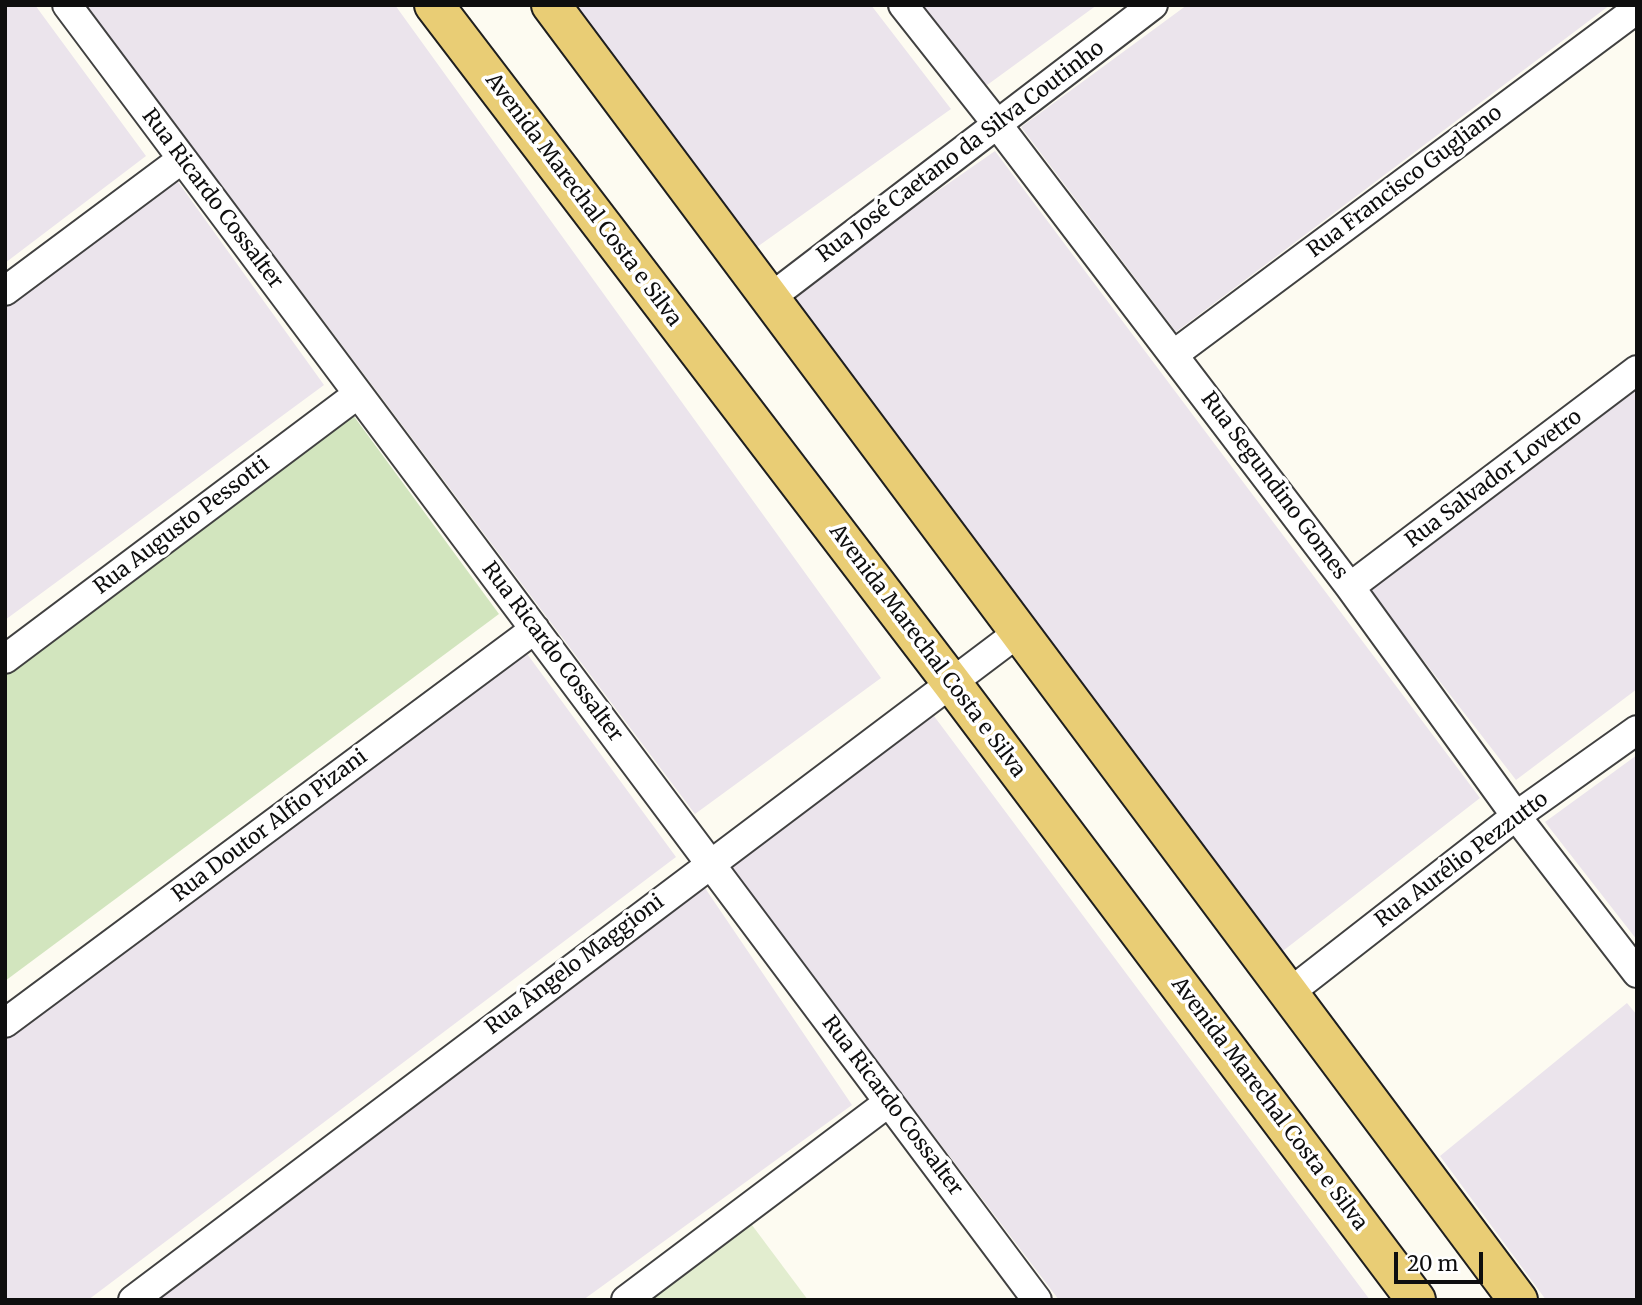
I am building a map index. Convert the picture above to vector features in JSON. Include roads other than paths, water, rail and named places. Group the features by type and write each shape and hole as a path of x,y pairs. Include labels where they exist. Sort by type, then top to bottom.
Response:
{"main road":[{"name":"Avenida Marechal Costa e Silva","path":"434,5 951,682 1416,1300"},
{"path":"551,5 1518,1300"}],"street":[{"name":"Rua Ricardo Cossalter","path":"67,5 1037,1300"},
{"name":"Rua Segundino Gomes","path":"903,5 1350,587 1516,817 1637,973"},
{"name":"Rua José Caetano da Silva Coutinho","path":"770,298 1153,5"},
{"name":"Rua Francisco Gugliano","path":"1173,355 1637,9"},
{"path":"5,291 182,159"},
{"name":"Rua Salvador Lovetro","path":"1350,587 1637,370"},
{"name":"Rua Augusto Pessotti","path":"5,659 358,394"},
{"name":"Rua Doutor Alfio Pizani","path":"5,1023 535,629"},
{"name":"Rua Ângelo Maggioni","path":"133,1300 1019,632"},
{"name":"Rua Aurélio Pezzutto","path":"1289,993 1516,817 1637,730"},
{"path":"626,1300 889,1102"}]}
